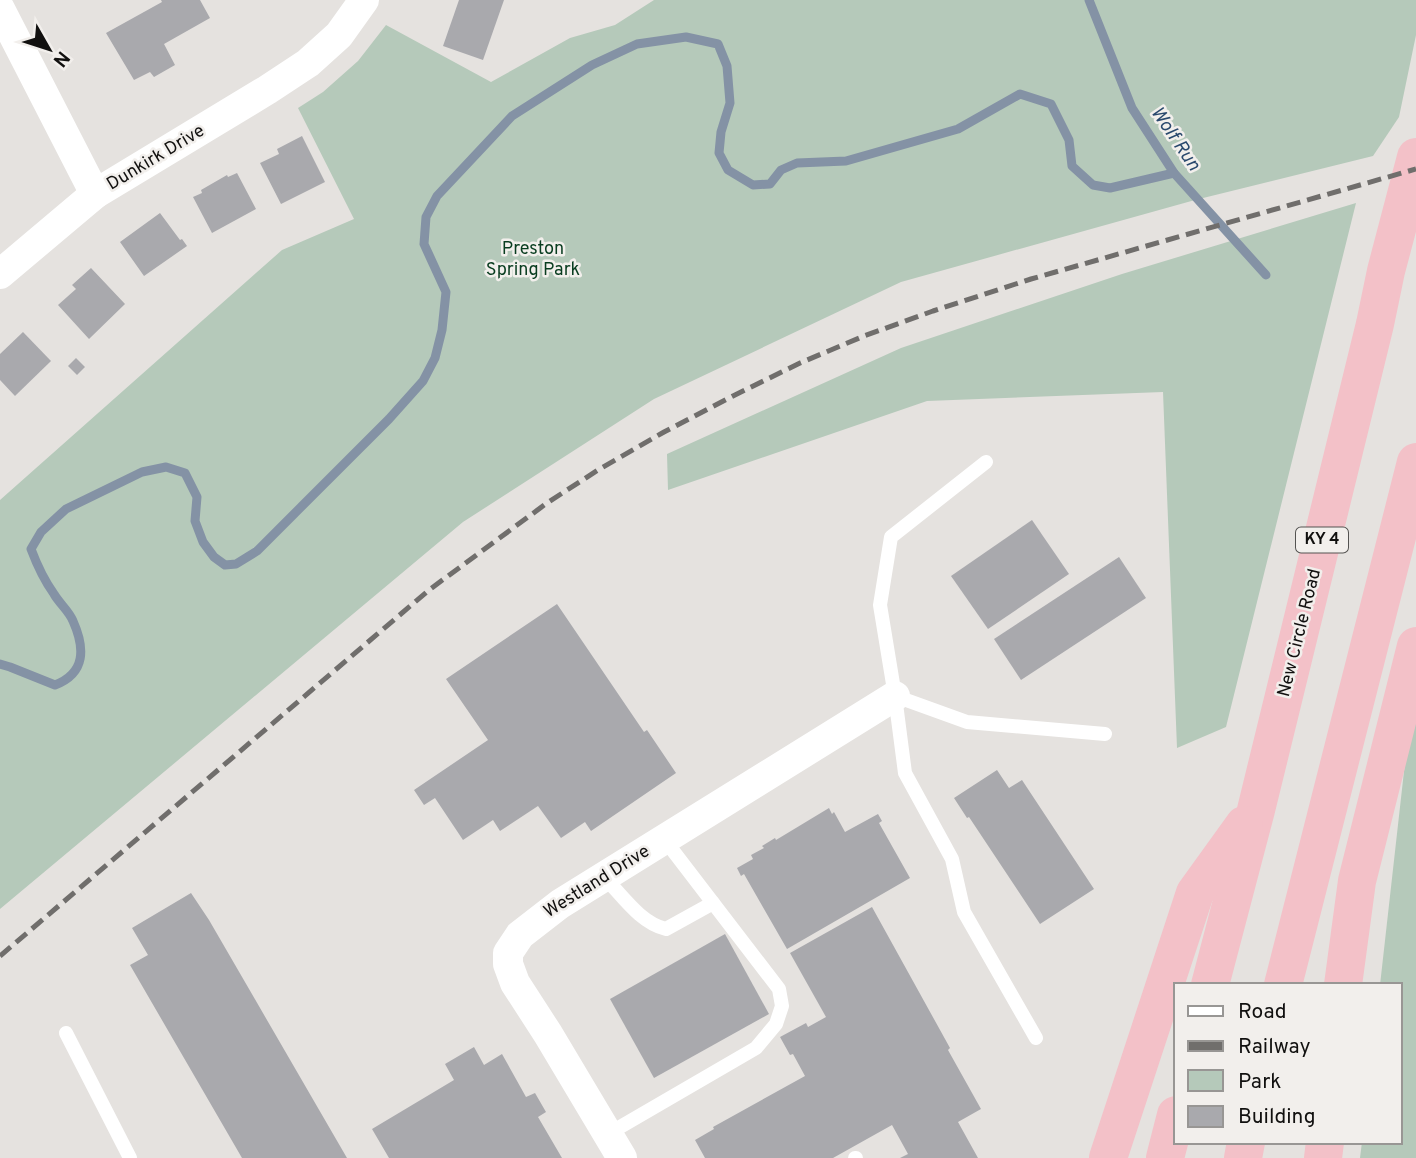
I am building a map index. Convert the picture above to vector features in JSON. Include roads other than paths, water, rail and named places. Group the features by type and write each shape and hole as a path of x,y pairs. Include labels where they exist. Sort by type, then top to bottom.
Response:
{"highway":[{"name":"New Circle Road","path":"1211,983 1256,810 1416,157"},
{"path":"1284,983 1416,462"},
{"path":"1343,983 1357,881 1416,646"},
{"path":"1108,1158 1195,893 1256,810"},
{"path":"1165,1158 1174,1123"}],"street":[{"name":"Dunkirk Drive","path":"0,274 95,194 308,63 339,35 364,0"},
{"path":"0,9 95,194"},
{"name":"Westland Drive","path":"615,1146 514,983 508,964 508,953 520,935 560,904 895,696"}],"lane":[{"path":"986,462 891,537 880,605 905,773 952,859 964,912 1036,1038"},
{"path":"895,696 967,722 1105,734"},
{"path":"615,1146 756,1048 776,1024 782,1006 779,989 664,839"},
{"path":"604,877 645,919 666,929 713,903"},
{"path":"66,1033 130,1158"}],"waterway":[{"name":"Wolf Run","path":"1089,0 1132,108 1174,173 1266,275"},
{"path":"0,664 55,685 73,674 81,650 77,631 71,617 44,578 31,549 41,532 66,509 142,472 166,467 185,473 197,497 195,521 203,542 214,557 225,565 236,564 257,551 389,419 423,381 435,358 442,330 446,292 424,244 426,217 437,196 512,116 592,65 637,44 686,37 718,44 727,66 730,103 721,132 719,153 728,170 753,185 770,184 781,170 797,163 846,161 958,129 1020,94 1051,104 1069,140 1072,166 1093,185 1110,188 1174,173"}],"railway":[{"path":"0,956 429,590 547,503 664,432 800,363 933,311 1031,279 1416,169"}],"park label":[{"name":"Preston Spring Park","path":"533,259"}]}
